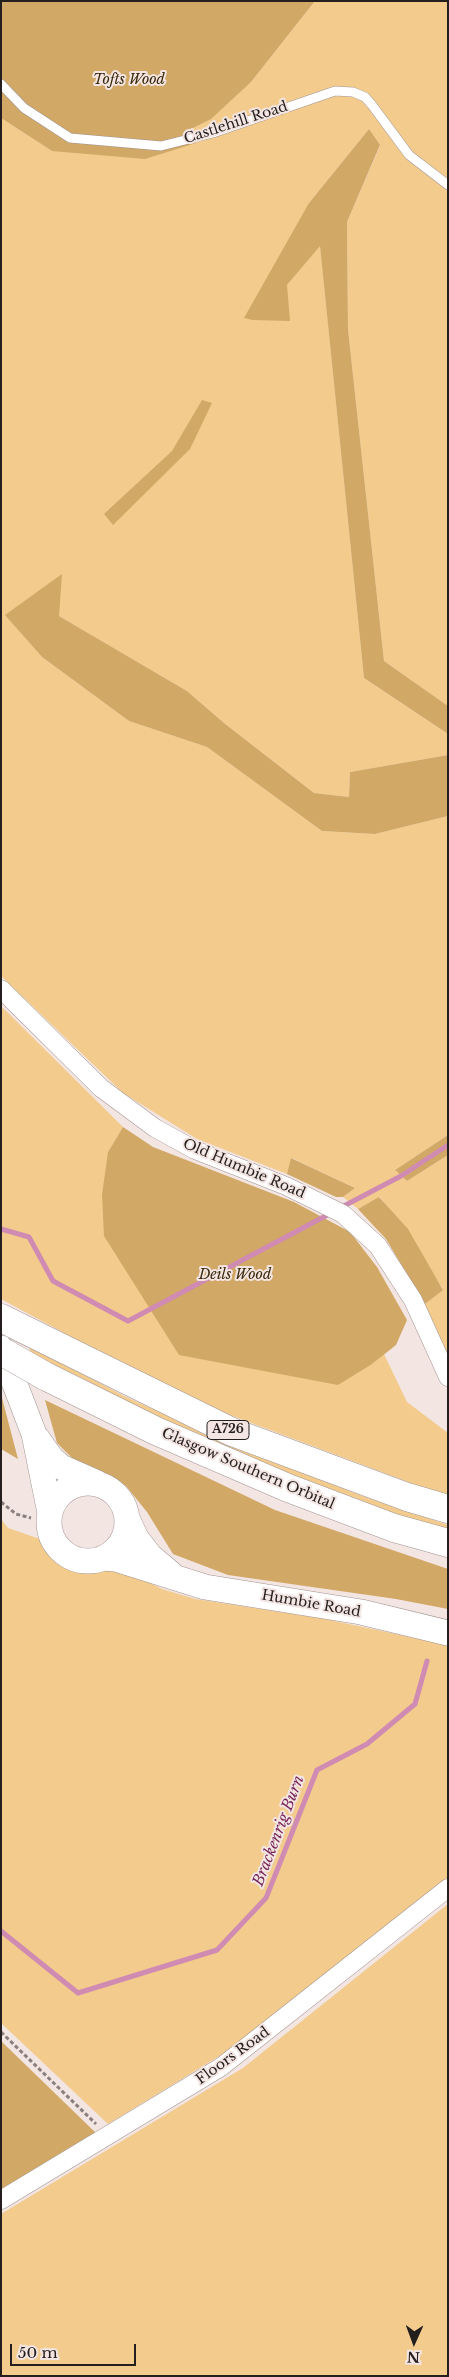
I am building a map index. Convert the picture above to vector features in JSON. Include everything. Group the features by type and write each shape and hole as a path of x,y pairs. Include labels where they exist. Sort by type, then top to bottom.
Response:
{"highway":[{"name":"Glasgow Southern Orbital","path":"10,1323 232,1432 389,1490 448,1509"},
{"name":"Glasgow Southern Orbital","path":"1,1350 45,1376 156,1431 288,1488 394,1528 448,1543"}],"street":[{"name":"Old Humbie Road","path":"1,989 101,1088 155,1128 195,1150 286,1186 343,1214 378,1246 413,1300 448,1377"},
{"path":"1,1350 34,1434 53,1540 63,1552 74,1558 90,1561 103,1558 114,1551 122,1541 126,1529 127,1518 118,1497 99,1485 61,1467 51,1458 34,1434"},
{"path":"49,1516 55,1501 67,1489 79,1484 99,1485"},
{"name":"Humbie Road","path":"127,1518 136,1538 150,1556 174,1576"},
{"name":"Humbie Road","path":"103,1558 116,1559 205,1587 361,1612 448,1633"},
{"name":"Floors Road","path":"1,2200 221,2067 448,1888"}],"lane":[{"name":"Castlehill Road","path":"1,84 24,108 70,138 161,146 213,134 335,90 353,92 365,97 410,155 448,185"}],"path":[{"path":"1,1502 16,1514 49,1516"},
{"path":"1,2032 108,2136"}],"green space":[{"name":"Tofts Wood","path":"1,1 315,1 251,82 211,119 189,130 196,143 145,159 52,151 1,118"},
{"path":"315,1 448,1 448,706 384,661 348,329 347,222 380,146 369,129 309,203 287,285 320,245 364,678 448,734 448,755 350,772 349,797 314,793 224,723 187,691 59,616 6,615 42,657 129,721 207,747 322,831 375,834 448,816 448,1135 395,1170 407,1181 448,1155 448,1361 427,1319 425,1304 443,1289 380,1197 358,1209 343,1197 355,1188 292,1158 287,1174 197,1139 123,1093 1,976 1,118 52,151 196,142 189,130 211,118 251,82"},
{"path":"369,129 380,145 347,222 348,329 384,661 448,706 448,734 364,678 320,246 287,285 290,321 244,318 309,203"},
{"path":"202,400 212,403 190,449 113,525 104,514 172,451"},
{"path":"62,574 59,616 187,691 224,723 314,793 349,797 350,772 448,755 448,816 375,834 322,831 207,747 129,721 42,657 5,615"},
{"path":"1,1006 123,1127 108,1152 372,1364 384,1354 407,1402 448,1433 448,1497 185,1398 1,1299"},
{"name":"Deils Wood","path":"123,1127 153,1147 294,1202 350,1232 377,1267 407,1320 396,1345 372,1364 338,1385 179,1355 104,1236 102,1195 108,1152"},
{"path":"448,1135 448,1155 407,1181 395,1170"},
{"path":"291,1158 355,1188 343,1197 336,1197 287,1174"},
{"path":"379,1197 408,1229 443,1290 425,1304 386,1239 358,1209"},
{"path":"29,1346 126,1397 221,1440 365,1497 448,1525 448,1531 367,1504 264,1466 187,1432 31,1356"},
{"path":"1,1394 18,1459 1,1449"},
{"path":"45,1400 275,1510 448,1569 448,1609 396,1599 228,1575 173,1554 147,1512 126,1486 78,1464 57,1443"},
{"path":"1,1519 8,1528 40,1539 49,1554 67,1566 92,1570 115,1569 129,1572 162,1589 195,1599 320,1618 448,1645 448,1880 244,2041 108,2124 1,2023"},
{"path":"448,1904 448,2376 1,2376 1,2214 243,2068"},
{"path":"1,2041 97,2134 1,2192"}],"waterway":[{"path":"340,1208 401,1176 448,1145"},
{"path":"1,1229 29,1237 53,1281 128,1321 331,1213"},
{"name":"Brackenrig Burn","path":"1,1931 78,1993 217,1950 266,1898 317,1770 367,1744 415,1704 427,1661"}]}
